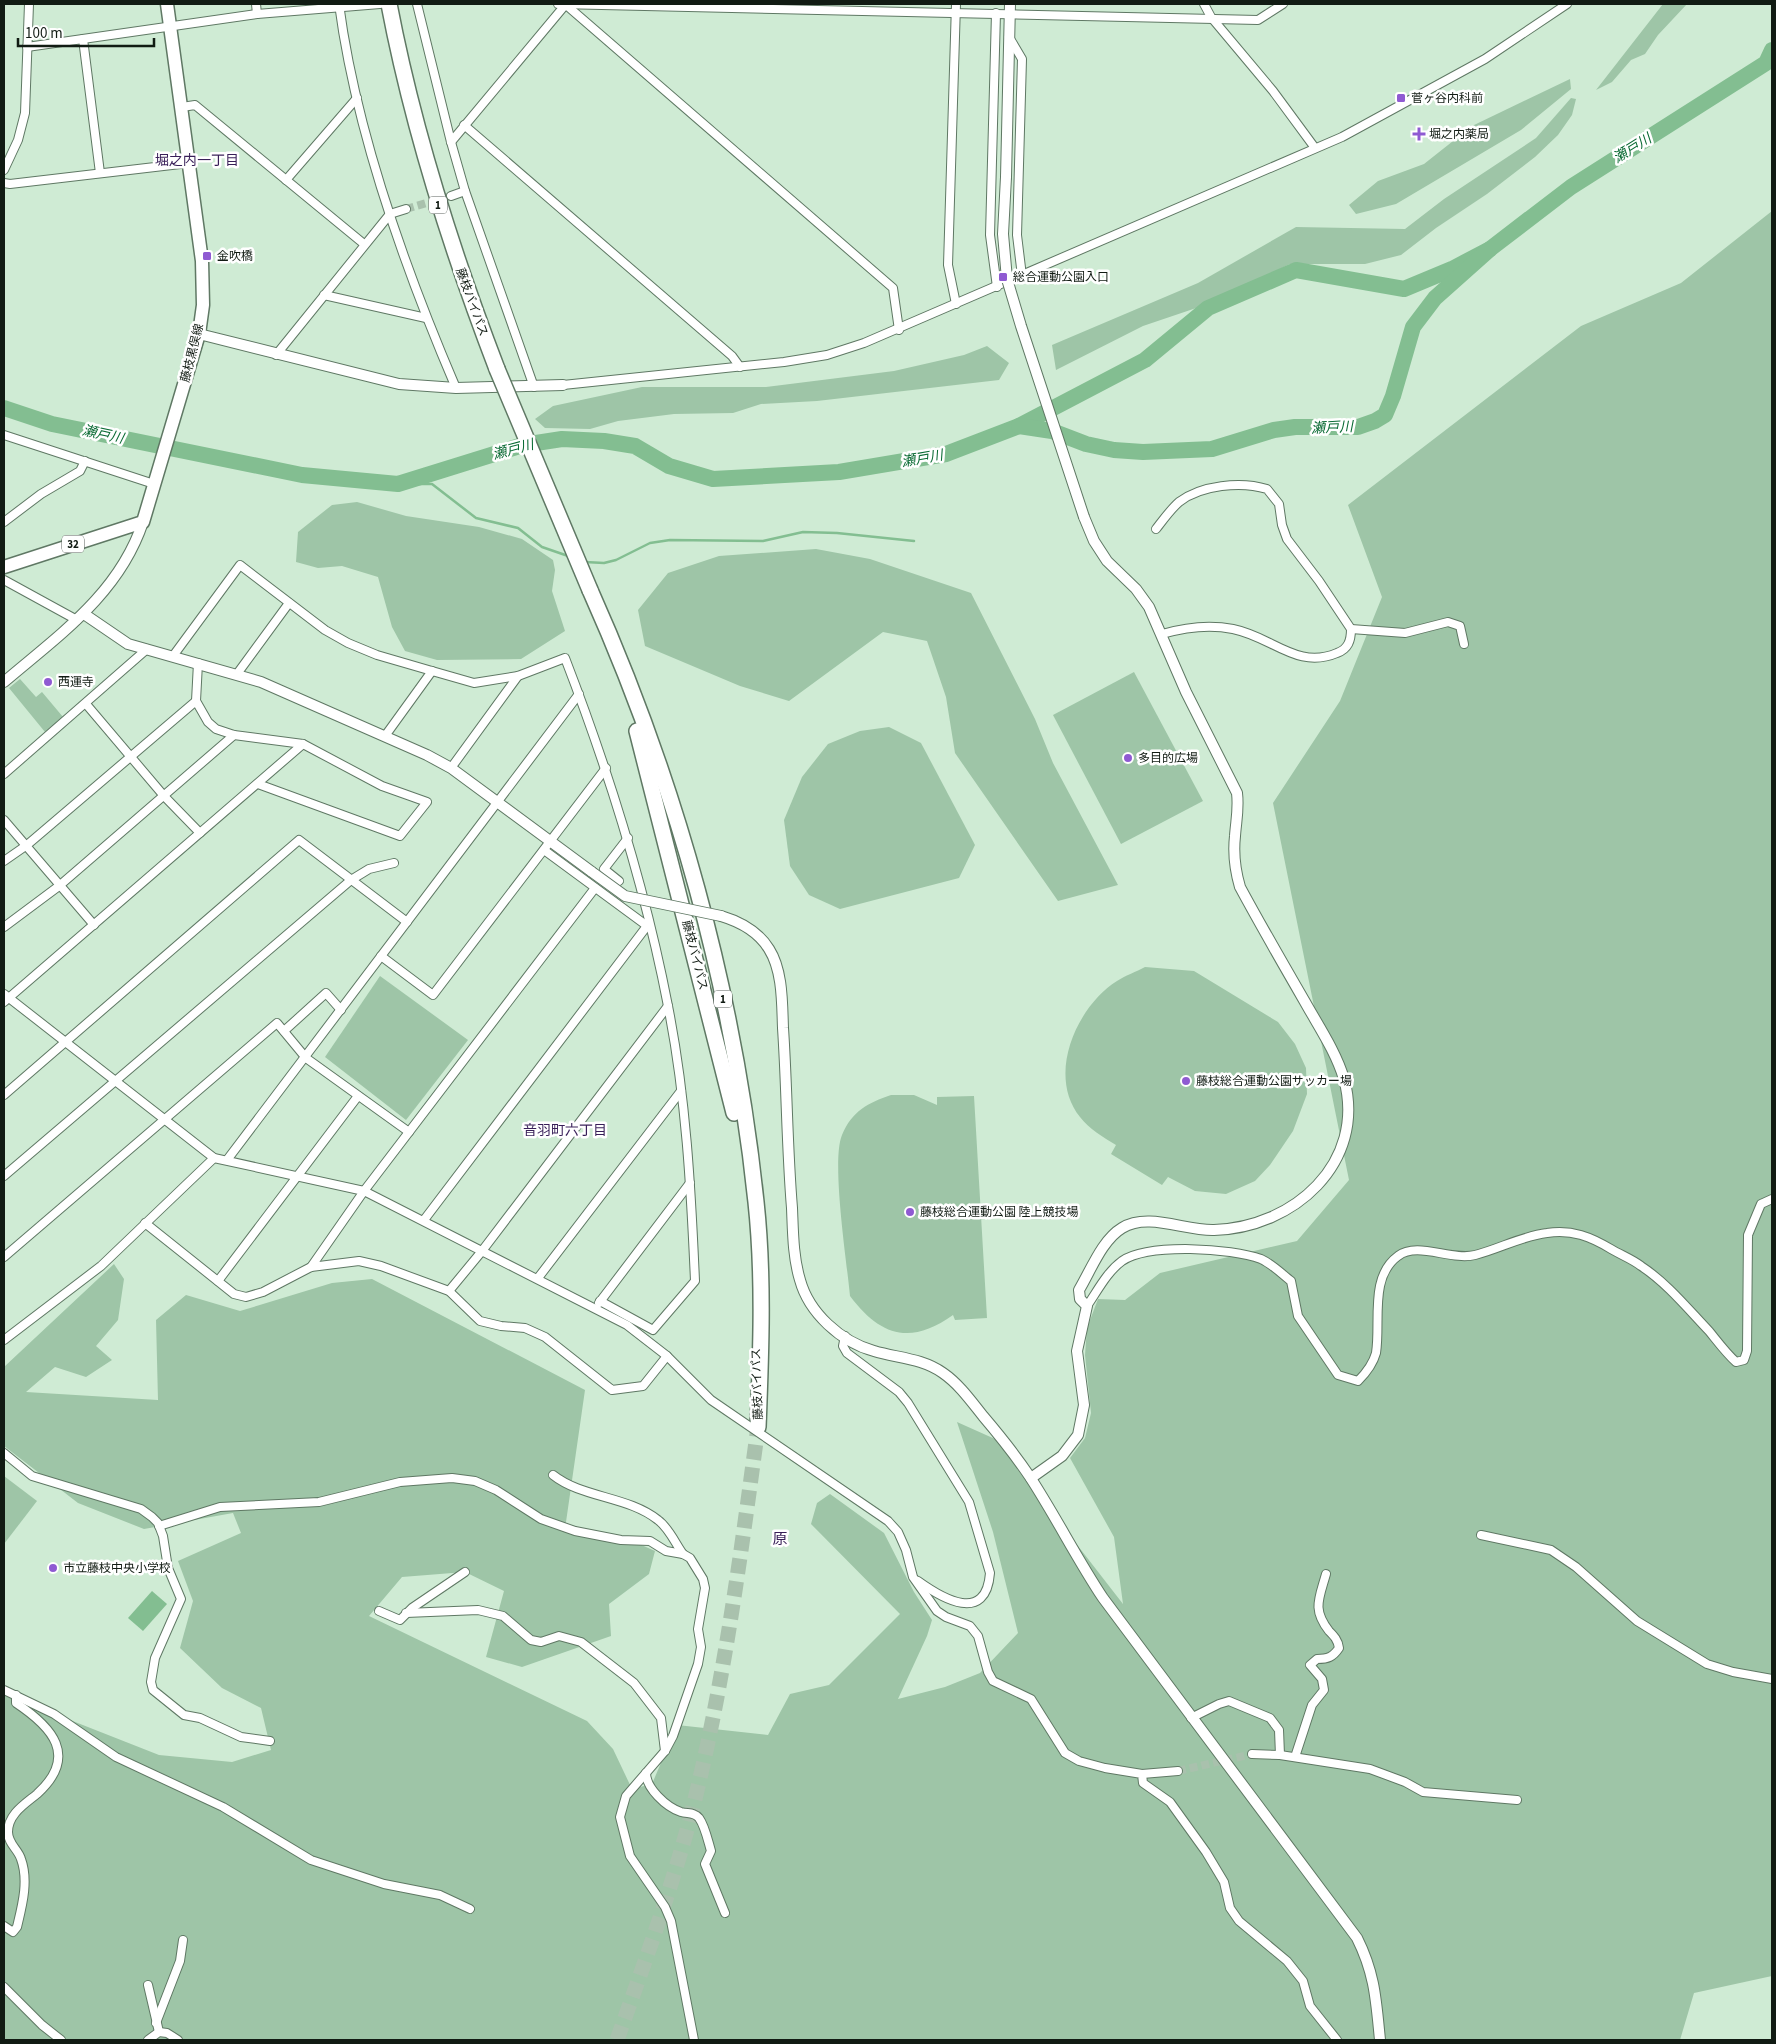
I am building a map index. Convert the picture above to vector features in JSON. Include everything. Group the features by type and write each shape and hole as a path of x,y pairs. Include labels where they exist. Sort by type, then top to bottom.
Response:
{"highway":[{"name":"藤枝バイパス","path":"389,4 404,79 429,176 450,241 497,369 630,682 667,788 701,906 727,1021 756,1203 761,1300 758,1427 754,1262 748,1193 737,1125 646,762 590,590"}],"main road":[{"name":"藤枝黒俣線","path":"143,522 194,353 203,305 202,261 167,4"},
{"name":"32","path":"4,567 143,522"}],"street":[{"path":"4,170 18,140 25,113 29,4"},
{"path":"256,4 257,14"},
{"path":"26,47 170,28 257,14 339,5 380,4"},
{"path":"418,4 451,142 465,191 534,387"},
{"path":"558,4 956,8 996,13 1010,8 1258,20 1283,4"},
{"path":"451,142 464,124 566,4"},
{"path":"566,4 894,288 899,330"},
{"path":"1204,4 1211,18 1273,91 1315,148"},
{"path":"199,334 276,355 399,384 456,388 562,385 808,359 864,343 899,330 1342,137 1485,59 1567,4"},
{"path":"339,5 357,98 390,214 426,318 456,388"},
{"path":"956,8 948,265 956,304"},
{"path":"1010,8 1004,242 1007,279 1020,326 1084,517 1094,541 1149,607 1186,692 1237,793 1239,811 1235,836 1234,866 1240,887 1333,1052 1348,1096 1349,1115 1344,1139 1335,1161 1326,1175 1303,1199 1280,1215 1236,1229 1197,1229 1140,1221 1122,1228 1108,1240 1080,1290 1080,1299 1087,1306"},
{"path":"996,13 990,235 996,287"},
{"path":"1009,37 1022,59 1017,235 1022,276"},
{"path":"83,39 100,174"},
{"path":"286,180 357,98"},
{"path":"182,107 195,105 364,244"},
{"path":"464,124 732,356 740,367"},
{"path":"4,183 10,184 189,163"},
{"path":"451,196 465,191"},
{"path":"276,355 390,214 406,209"},
{"path":"324,295 426,318"},
{"path":"4,435 85,461 155,480"},
{"path":"4,522 41,494 80,471 85,461"},
{"path":"1156,529 1181,501 1196,494 1222,486 1258,486 1267,489 1279,504 1282,524 1287,539 1320,581 1351,629 1347,646 1342,651 1323,659 1299,657 1269,641 1233,628 1212,626 1186,627 1162,634"},
{"path":"4,682 81,617 117,576 136,543 143,522"},
{"path":"173,656 240,565 325,630 348,643 432,671 474,683 518,676 565,658 606,768 628,838 668,1006 681,1091 690,1183 695,1281 653,1330 600,1301"},
{"path":"4,580 81,617 128,644 198,662 261,682 385,736 451,768 625,896 721,916 739,922 754,931 770,950 776,964 787,1079 787,1144 795,1260 800,1282 813,1308 829,1325 858,1346 874,1352 919,1361 942,1372 965,1394 1010,1449 1031,1478 1073,1552 1103,1598 1357,1938 1368,1960 1375,1985 1380,2040"},
{"path":"237,674 290,602"},
{"path":"1351,629 1404,633 1448,622 1460,626 1464,644"},
{"path":"4,774 147,649"},
{"path":"198,662 196,701 208,722 216,729 234,735 303,744 382,786 428,802 400,836 258,784"},
{"path":"385,736 432,671"},
{"path":"451,768 518,676"},
{"path":"227,1160 306,1058 579,694"},
{"path":"4,861 27,845 196,701"},
{"path":"86,704 164,796 200,832"},
{"path":"4,927 60,886 234,735"},
{"path":"303,744 94,925 5,998 116,1080 214,1158 364,1191 627,1325 667,1356 711,1400 888,1521 898,1532 906,1550 913,1577 937,1611 970,1626 978,1636 993,1681 1031,1698 1065,1753 1079,1761 1096,1766 1142,1774 1178,1771"},
{"path":"381,956 433,995 606,768"},
{"path":"4,820 94,925"},
{"path":"619,880 604,869 628,838"},
{"path":"4,1095 299,840 407,922"},
{"path":"544,850 649,927"},
{"path":"4,1176 351,880 369,868 394,863"},
{"path":"312,1266 408,1132 595,888"},
{"path":"424,1220 649,927"},
{"path":"284,1031 326,994 342,1010"},
{"path":"449,1291 482,1251 668,1006"},
{"path":"4,1257 278,1023 306,1058 408,1132"},
{"path":"538,1278 681,1091"},
{"path":"218,1281 358,1096"},
{"path":"4,1340 101,1266 214,1158"},
{"path":"594,1308 690,1183"},
{"path":"1031,1478 1062,1456 1078,1435 1084,1405 1077,1351 1087,1306 1110,1272 1135,1254 1179,1248 1254,1257 1273,1266 1291,1282 1298,1316 1338,1375 1348,1380 1358,1381 1367,1373 1376,1353 1380,1287 1384,1274 1398,1256 1410,1251 1428,1250 1447,1256 1474,1255 1548,1232 1571,1232 1592,1238 1641,1266 1667,1288 1736,1362 1744,1360 1747,1351 1748,1235 1761,1204 1772,1198"},
{"path":"145,1223 234,1294 246,1297 263,1292 312,1266 358,1261 381,1266 449,1291 480,1321 501,1326 525,1328 545,1337 612,1390 643,1386 667,1356"},
{"path":"845,1336 843,1346 847,1353 899,1392 908,1403 969,1502 990,1573 989,1584 985,1594 969,1604 957,1603 913,1577"},
{"path":"4,1453 32,1476 141,1509 159,1526 167,1550 168,1568 181,1599 155,1658 150,1682 153,1690 184,1715 200,1718 241,1737 270,1741"},
{"path":"553,1475 566,1486 574,1486 639,1509 656,1518 666,1526 683,1554 696,1568 705,1588 698,1629 701,1647 692,1683 673,1736 665,1751 626,1796 620,1817 630,1856 665,1907 671,1922 694,2040"},
{"path":"159,1526 220,1507 319,1502 400,1482 452,1478 475,1481 496,1490 542,1519 576,1531 621,1540 650,1541 666,1551 683,1554"},
{"path":"1481,1535 1551,1550 1576,1567 1637,1621 1707,1664 1733,1672 1772,1679"},
{"path":"379,1611 400,1620 406,1613 465,1572"},
{"path":"1295,1757 1312,1705 1324,1690 1322,1680 1310,1665 1317,1659 1326,1659 1334,1656 1339,1648 1338,1642 1322,1622 1316,1606 1326,1574"},
{"path":"406,1613 486,1611 503,1616 531,1640 541,1642 559,1636 581,1642 634,1683 661,1718 665,1751"},
{"path":"4,1690 54,1714 116,1757 222,1807 287,1843 311,1860 384,1884 440,1895 470,1909"},
{"path":"4,1926 13,1932 17,1927 24,1894 21,1859 9,1836 11,1821 17,1810 46,1784 57,1764 58,1752 47,1726 16,1703 16,1695"},
{"path":"1191,1718 1229,1701 1270,1718 1279,1730 1280,1755"},
{"path":"1252,1754 1280,1755 1370,1769 1405,1782 1422,1792 1517,1800"},
{"path":"646,1773 646,1783 654,1793 680,1812 695,1814 700,1819 711,1851 705,1864 725,1912"},
{"path":"1142,1774 1143,1783 1170,1802 1206,1852 1224,1882 1230,1908 1239,1921 1287,1961 1303,1981 1310,2006 1337,2040"},
{"path":"156,2023 180,1962 184,1940"},
{"path":"148,1985 159,2032"},
{"path":"4,1987 42,2025 61,2040"},
{"path":"148,2040 159,2032 167,2033 178,2040"}],"shaded area":[{"path":"1663,4 1687,4 1658,35 1645,54 1631,60 1612,82 1596,90"},
{"path":"1570,79 1571,89 1521,130 1396,204 1356,214 1349,205 1378,181 1424,164 1472,126"},
{"path":"1571,98 1576,99 1572,115 1558,135 1535,157 1487,194 1436,228 1401,255 1365,264 1290,264 1208,304 1143,326 1056,370 1052,345 1198,283 1296,227 1405,229 1444,199 1536,138"},
{"path":"1772,211 1772,1976 1694,1993 1680,2040 4,2040 4,1694 159,1755 232,1762 271,1750 261,1708 222,1688 180,1648 193,1601 178,1561 241,1533 233,1513 144,1529 78,1503 4,1446 4,1367 114,1264 124,1279 118,1320 96,1346 112,1360 86,1377 55,1367 26,1392 158,1400 156,1320 186,1295 240,1311 332,1283 372,1279 585,1390 565,1529 637,1543 655,1551 649,1574 609,1604 611,1636 522,1667 486,1657 504,1591 465,1572 402,1577 369,1616 587,1721 613,1749 632,1789 652,1784 677,1725 768,1735 790,1694 829,1685 900,1614 811,1524 817,1503 830,1494 884,1533 914,1592 932,1620 927,1636 898,1699 945,1687 980,1673 1018,1633 993,1532 957,1422 995,1439 1123,1604 1114,1537 1070,1458 1085,1438 1091,1413 1085,1355 1087,1328 1098,1299 1125,1300 1160,1273 1297,1241 1349,1180 1273,803 1340,701 1382,597 1348,505 1581,326 1681,283"},
{"path":"987,346 1009,363 999,380 817,401 761,404 733,413 674,414 618,421 590,429 545,428 535,419 553,406 642,387 766,387 894,371 964,355"},
{"path":"357,502 406,516 479,527 522,539 553,560 555,570 552,591 565,631 521,659 437,660 405,651 392,627 378,577 342,566 318,568 296,562 298,532 332,505"},
{"path":"816,549 870,559 971,593 1035,719 1053,763 1118,885 1058,901 955,753 946,697 927,641 883,632 789,701 740,686 645,646 638,610 668,573 719,556"},
{"name":"多目的広場","path":"1134,672 1203,801 1121,844 1053,715"},
{"path":"20,679 36,697 42,692 63,717 45,732 9,688"},
{"path":"889,727 921,743 975,845 959,878 840,909 809,895 790,866 784,820 802,777 828,744 860,731"},
{"name":"藤枝総合運動公園サッカー場","path":"1145,967 1194,971 1278,1022 1295,1044 1306,1068 1307,1094 1293,1131 1270,1165 1255,1181 1226,1194 1195,1191 1168,1177 1162,1185 1111,1154 1116,1145 1096,1133 1080,1117 1070,1100 1066,1082 1066,1062 1079,1024 1103,992 1120,979"},
{"path":"380,976 468,1040 406,1120 325,1057"},
{"path":"891,1095 914,1095 937,1105 937,1097 974,1096 987,1318 955,1320 953,1315 924,1330 910,1333 897,1332 885,1328 873,1320 850,1296 839,1189 839,1148 846,1127 856,1114 875,1101"},
{"path":"4,1476 37,1501 4,1544"},
{"path":"152,1591 167,1604 143,1631 128,1618"}],"waterway":[{"name":"瀬戸川","path":"1019,426 1052,431 1086,444 1114,450 1143,452 1212,449 1274,430 1295,427 1358,427 1375,421 1385,415 1393,396 1413,327 1435,298 1490,249 1571,187 1766,63 1772,50"},
{"name":"瀬戸川","path":"4,408 52,424 302,475 398,484 523,445 562,439 604,441 635,446 669,466 713,479 839,472 946,454 1019,426 1145,360 1208,308 1296,270 1404,289 1452,269 1490,249"},
{"path":"398,484 432,484 476,518 518,528 542,547 571,557"},
{"path":"585,562 604,563 616,560 650,543 670,540 763,541 803,532 837,533 914,541"}],"tunnel":[{"path":"406,209 451,196"},
{"path":"617,2040 659,1921 678,1860 706,1753 724,1661 758,1427"},
{"path":"1178,1771 1252,1754"}],"place":[{"name":"菅ヶ谷内科前","path":"1401,98"},
{"name":"堀之内薬局","path":"1419,134"},
{"name":"金吹橋","path":"207,256"},
{"name":"総合運動公園入口","path":"1003,277"},
{"name":"西運寺","path":"48,682"},
{"name":"多目的広場","path":"1128,758"},
{"name":"藤枝総合運動公園サッカー場","path":"1186,1081"},
{"name":"藤枝総合運動公園 陸上競技場","path":"910,1212"},
{"name":"市立藤枝中央小学校","path":"53,1568"}],"district":[{"name":"堀之内一丁目","path":"197,160"},
{"name":"音羽町六丁目","path":"565,1130"},
{"name":"原","path":"780,1539"}]}
